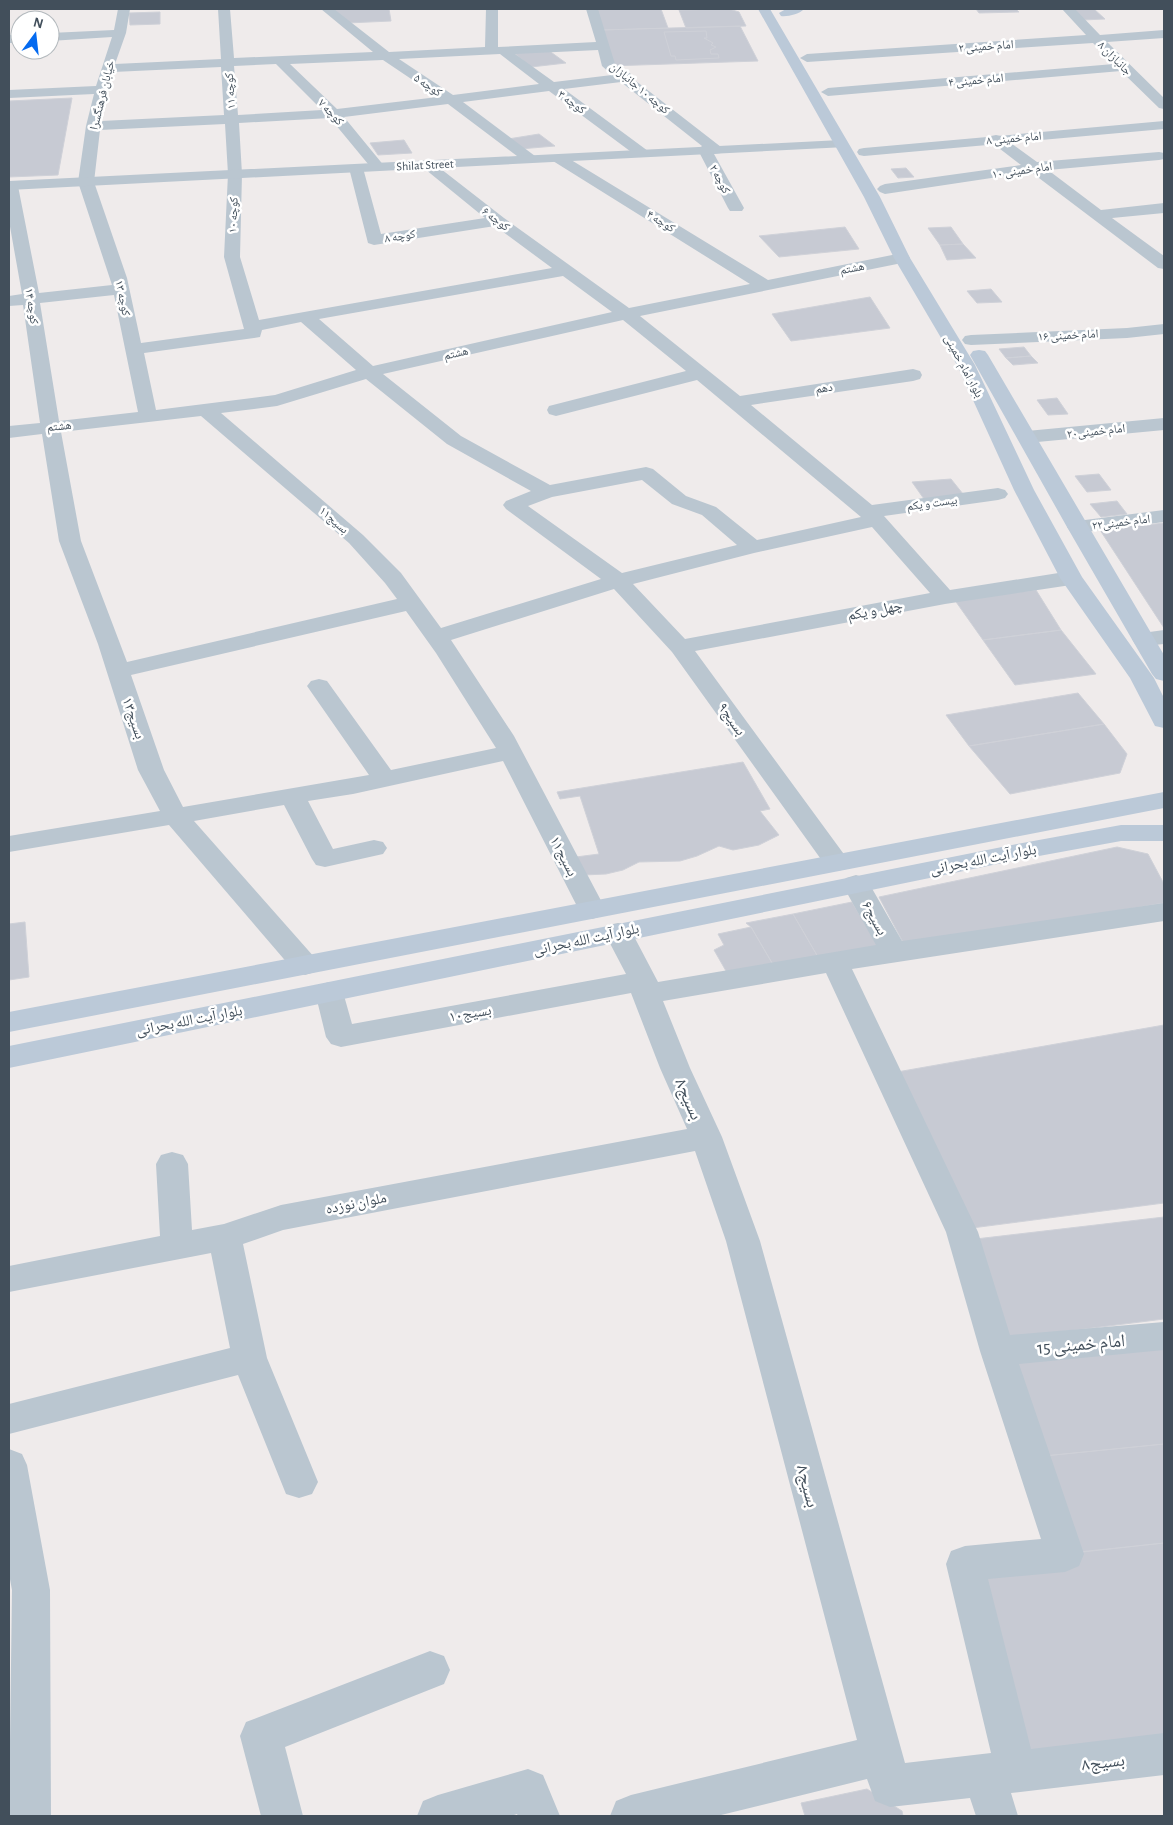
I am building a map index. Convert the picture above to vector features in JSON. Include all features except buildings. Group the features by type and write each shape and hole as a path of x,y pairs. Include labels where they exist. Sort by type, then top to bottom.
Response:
{"main road":[{"name":"بلوار امام خمینی","path":"776,10 841,144 872,197 902,258 966,365 1024,490 1071,578 1142,678 1164,721"},
{"name":"بلوار امام خمینی","path":"790,40 807,58 864,152 905,226"},
{"name":"بلوار امام خمینی","path":"961,324 1077,528 1154,638 1164,674"},
{"path":"1058,554 1092,552"},
{"name":"بلوار آیت الله بحرانی","path":"9,1057 329,992 837,863 1159,798"},
{"path":"1000,831 1022,832 1030,838 1029,842 1017,852"},
{"name":"بلوار آیت الله بحرانی","path":"9,1022 305,965 856,884 1121,833 1164,833"}],"street":[{"name":"خیابان فرهنگسرا","path":"86,182 94,126 107,68 120,33 124,9"},
{"name":"کوچه ۱۱","path":"224,9 235,174"},
{"name":"کوچه ۵","path":"327,9 386,56 450,99 530,159"},
{"path":"492,9 497,51"},
{"name":"کوچه ۱۰ جانبازان","path":"592,9 609,66 626,77 710,150"},
{"name":"جانبازان ۸","path":"1068,9 1164,105"},
{"path":"60,36 120,33"},
{"name":"امام خمینی ۲","path":"807,58 1164,34"},
{"path":"107,68 603,46"},
{"name":"کوچه ۳","path":"497,51 551,87 644,154"},
{"name":"کوچه ۷","path":"280,61 334,114 378,167"},
{"name":"امام خمینی ۴","path":"828,92 1124,67"},
{"path":"94,126 334,114 626,77"},
{"path":"1136,78 1155,77"},
{"path":"9,94 102,90"},
{"name":"امام خمینی ۸","path":"864,152 1164,126"},
{"path":"996,140 1164,264"},
{"name":"Shilat Street","path":"10,186 841,144"},
{"name":"کوچه ۲","path":"710,150 736,208"},
{"name":"امام خمینی ۱۰","path":"884,189 1035,167 1159,156"},
{"name":"کوچه ۴","path":"558,158 764,285"},
{"name":"کوچه ۶","path":"427,164 498,220 626,314 736,402 872,516 945,597"},
{"name":"کوچه ۸","path":"356,168 374,240 498,220"},
{"name":"کوچه ۱۰","path":"235,174 232,257 253,327"},
{"name":"کوچه ۱۳","path":"86,182 121,289 148,417"},
{"name":"کوچه ۱۴","path":"10,186 32,298 50,427"},
{"path":"1097,214 1164,208"},
{"name":"هشتم","path":"9,432 148,417 277,400 369,372 626,314 902,258"},
{"path":"134,349 254,332 253,327 305,316 567,270"},
{"path":"9,301 121,289"},
{"path":"305,316 369,372 454,440 548,492 646,473 679,500 708,510 754,547"},
{"name":"امام خمینی ۱۶","path":"971,340 1127,333 1164,329"},
{"path":"556,410 701,373"},
{"name":"دهم","path":"736,402 912,375"},
{"name":"بسیج۱۱","path":"205,410 356,539 393,578 441,643 502,736 605,921"},
{"name":"امام خمینی۲۰","path":"1027,438 1164,424"},
{"name":"بسیج۱۳","path":"50,427 70,541 118,671 151,770 176,817 305,965"},
{"name":"بسیج۹","path":"548,492 513,505 618,581 680,647 837,863"},
{"name":"بیست و یکم","path":"441,643 618,581 872,516 998,494"},
{"name":"امام خمینی۲۲","path":"1077,528 1164,516"},
{"name":"چهل و یکم","path":"680,647 945,597 1071,578"},
{"path":"118,671 411,604"},
{"path":"319,686 385,779"},
{"path":"9,844 293,796 385,779 510,752"},
{"path":"293,796 325,859 374,848"},
{"name":"بسیج۶","path":"856,884 894,952"},
{"path":"645,988 835,964 894,952 1164,912"},
{"name":"بسیج۸","path":"605,921 645,988 675,1068 706,1137 743,1241 890,1786 1164,1754"},
{"path":"835,964 962,1232 997,1352 1065,1554 965,1564 1000,1773 997,1816"},
{"name":"بسیج۱۰","path":"329,992 341,1037 645,988"},
{"name":"ملوان نوزده","path":"9,1279 225,1237 281,1218 706,1137"},
{"path":"172,1164 177,1246"},
{"path":"225,1237 249,1358 299,1482"},
{"name":"امام خمینی 15","path":"997,1352 1164,1336"},
{"path":"9,1419 249,1358"},
{"path":"9,1465 31,1590 30,1816"},
{"path":"282,1816 261,1736 430,1670"},
{"path":"631,1816 881,1755"},
{"path":"438,1816 528,1790 539,1816"}]}
